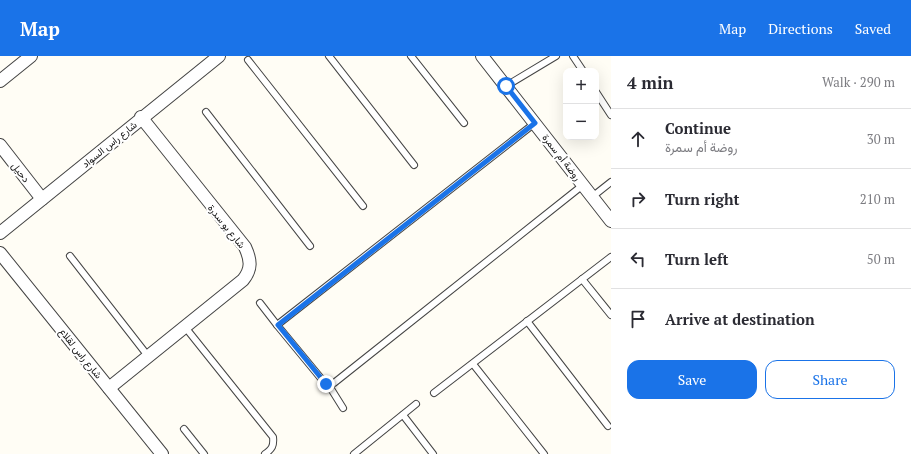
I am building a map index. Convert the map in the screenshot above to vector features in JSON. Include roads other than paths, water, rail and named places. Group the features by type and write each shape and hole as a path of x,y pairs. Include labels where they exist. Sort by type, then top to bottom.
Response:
{"street":[{"path":"0,81 31,56"},
{"name":"شارع راس السواد","path":"0,233 141,117 219,56"},
{"name":"روضة أم سمرة","path":"482,56 611,221"},
{"name":"شارع بو سدرة","path":"109,388 243,280 250,269 251,262 245,246 141,117"},
{"name":"دحيل","path":"0,144 42,199"},
{"name":"شارع راس لقلاع","path":"0,253 162,454"}],"lane":[{"path":"329,56 414,165"},
{"path":"411,56 464,123"},
{"path":"506,86 556,56"},
{"path":"573,56 581,68"},
{"path":"248,60 363,206"},
{"path":"599,97 611,115"},
{"path":"206,112 310,246"},
{"path":"278,325 535,123"},
{"path":"592,198 611,182"},
{"path":"328,384 336,382 582,185"},
{"path":"70,256 148,356"},
{"path":"434,393 611,256"},
{"path":"582,279 611,315"},
{"path":"260,303 322,381 328,384 343,408"},
{"path":"527,321 608,426"},
{"path":"185,327 272,438 274,444 271,450 265,454"},
{"path":"473,364 544,454"},
{"path":"354,454 416,404"},
{"path":"403,415 433,454"},
{"path":"184,429 204,454"}]}
